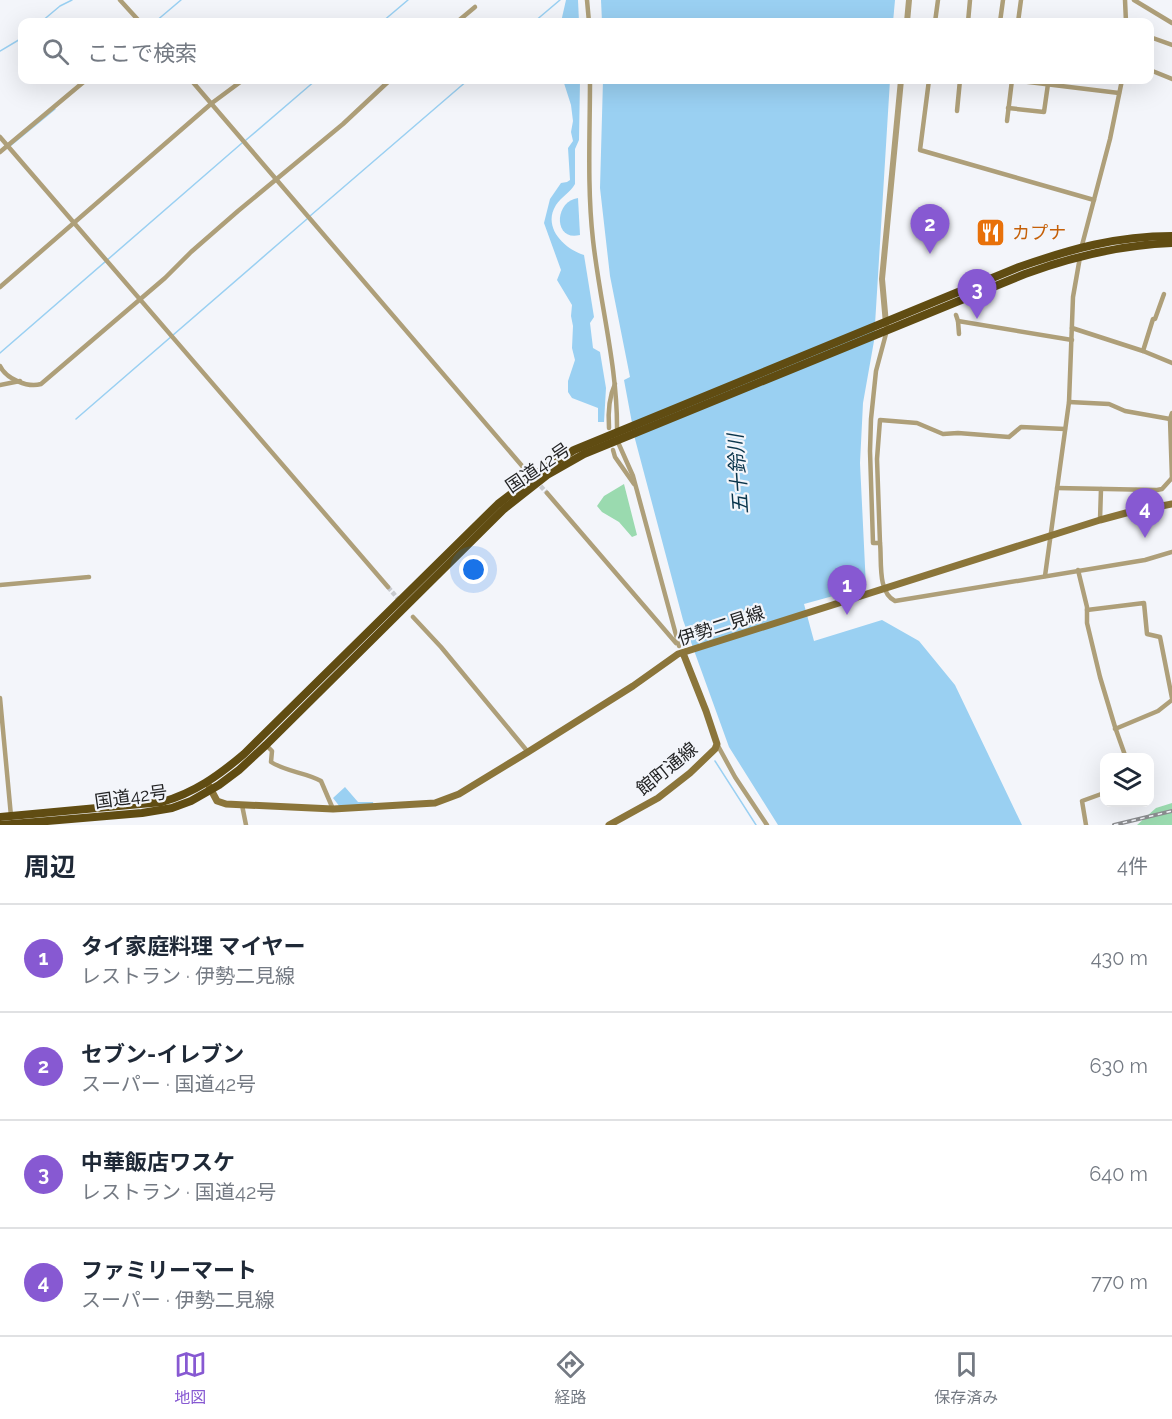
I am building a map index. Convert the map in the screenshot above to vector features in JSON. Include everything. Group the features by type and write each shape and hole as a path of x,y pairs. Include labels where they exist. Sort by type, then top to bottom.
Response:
{"highway":[{"name":"国道42号","path":"0,825 162,810 191,801 244,754 515,489 558,459 883,327 1019,267 1082,247 1127,237 1172,236"},
{"name":"国道42号","path":"883,327 1080,256 1129,246 1172,243"},
{"name":"国道42号","path":"0,817 162,802 209,786 239,770 504,509 548,475 621,435"}],"main road":[{"name":"伊勢二見線","path":"209,786 214,798 221,803 242,805 333,809 435,803 459,794 528,752 633,686 684,650 817,611 1100,520 1172,504"},
{"name":"館町通線","path":"609,825 658,798 690,773 715,749 717,744 684,650"}],"street":[{"path":"120,0 136,18"},
{"path":"587,0 589,18"},
{"path":"907,18 909,0"},
{"path":"936,18 938,0"},
{"path":"968,18 970,0"},
{"path":"1001,18 1003,0"},
{"path":"1019,18 1021,0"},
{"path":"1125,0 1126,18"},
{"path":"1134,0 1172,23"},
{"path":"462,18 476,8"},
{"path":"1154,39 1172,45"},
{"path":"1154,72 1172,80"},
{"path":"0,152 81,84"},
{"path":"195,84 523,466"},
{"path":"0,287 212,103 238,84"},
{"path":"0,366 4,373 20,381 33,386 41,384 343,124 386,84"},
{"path":"590,84 590,208 621,435 684,650"},
{"path":"880,543 873,543 871,419 883,327 882,279 901,84"},
{"path":"928,84 920,150 1094,200"},
{"path":"957,111 960,84"},
{"path":"1006,122 1011,84"},
{"path":"1008,108 1044,112 1048,84 1119,93"},
{"path":"1045,576 1069,402 1073,297 1082,247 1110,139 1121,84"},
{"path":"0,137 388,587"},
{"path":"1143,351 1164,294"},
{"path":"956,315 959,334"},
{"path":"958,321 1072,340"},
{"path":"1072,328 1172,363"},
{"path":"0,385 20,381"},
{"path":"609,428 609,408 615,384"},
{"path":"1069,402 1109,404 1125,411 1170,419"},
{"path":"1057,488 1162,489 1172,479 1170,419 1172,413"},
{"path":"1065,429 1021,427 1009,437 984,434 943,434 917,423 880,420 877,459 880,543 884,589 888,597 895,601 1170,554"},
{"path":"613,450 615,457 636,486"},
{"path":"1100,520 1101,489"},
{"path":"1136,490 1136,511"},
{"path":"547,493 684,650"},
{"path":"1078,570 1087,610 1087,623 1115,729 1124,753"},
{"path":"0,585 89,577"},
{"path":"1087,610 1144,603 1147,634 1160,636 1172,699 1158,711 1115,729"},
{"path":"412,617 441,647 528,752"},
{"path":"0,698 11,816"},
{"path":"717,744 735,777 767,825"},
{"path":"266,745 272,751 271,762 321,781 333,809"},
{"path":"1086,825 1082,801 1100,794"},
{"path":"242,805 246,825"}],"green space":[{"path":"624,484 637,535 632,537 619,522 602,512 597,506 604,496"},
{"path":"1172,803 1172,825 1137,825 1156,808"}],"water":[{"path":"566,0 578,0 579,18 562,18"},
{"path":"601,0 895,0 893,18 602,18"},
{"path":"564,84 580,84 579,140 575,149 575,184 556,205 552,213 552,221 557,236 569,248 584,255 594,317 590,323 593,348 600,352 606,388 604,422 598,422 598,408 572,398 568,392 568,381 575,360 572,348 572,305 557,280 561,270 544,223 550,199 561,183 570,180 568,148 573,141 571,105"},
{"name":"五十鈴川","path":"603,84 890,84 874,341 863,403 860,463 866,587 804,604 814,641 882,620 919,641 955,685 1022,825 778,825 729,747 683,620 635,439 624,380 630,377 610,276 600,188"},
{"path":"578,198 580,235 571,236 561,227 561,213 564,206"},
{"path":"345,787 358,802 373,802 374,806 340,807 333,798"}],"waterway":[{"path":"46,18 60,6 72,0"},
{"path":"160,18 181,0"},
{"path":"387,18 408,0"},
{"path":"539,18 560,0"},
{"path":"0,51 18,40"},
{"path":"246,140 311,84"},
{"path":"310,216 463,84"},
{"path":"10,146 55,109"},
{"path":"0,353 242,143"},
{"path":"76,419 307,219"},
{"path":"715,761 756,825"}],"tunnel":[{"path":"523,467 547,493"},
{"path":"388,587 400,601"}],"railway":[{"path":"1114,825 1172,811"}],"place":[{"name":"カプナ","path":"991,233"},
{"name":"セブン-イレブン","path":"930,254"},
{"name":"中華飯店ワスケ","path":"977,319"},
{"name":"ファミリーマート","path":"1145,538"},
{"name":"タイ家庭料理 マイヤー","path":"847,615"}]}
